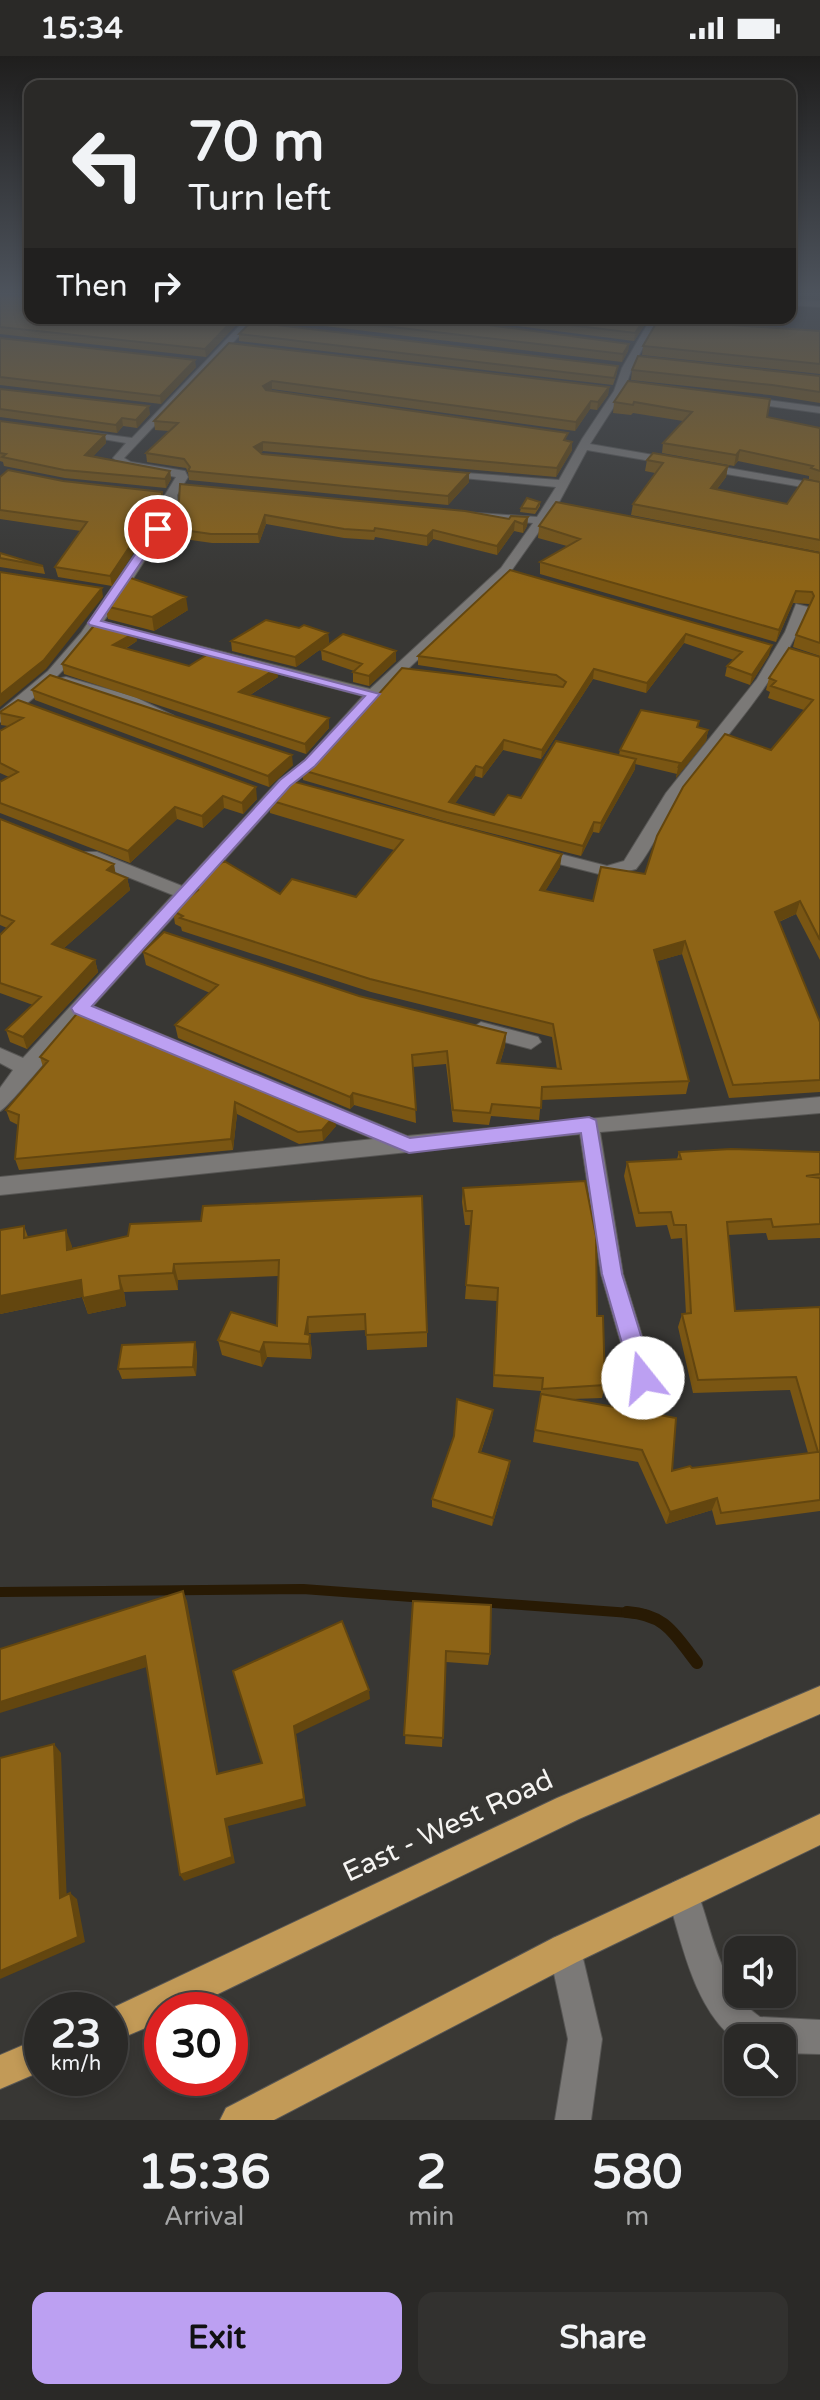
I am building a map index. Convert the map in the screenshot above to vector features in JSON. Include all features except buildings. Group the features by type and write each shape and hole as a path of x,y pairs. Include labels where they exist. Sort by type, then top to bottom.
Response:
{"main road":[{"name":"East - West Road","path":"128,2018 496,1842 730,1736 820,1700"},
{"path":"238,2120 565,1950 820,1829"},
{"path":"0,2072 24,2062"}],"street":[{"path":"12,709 50,677 94,623 172,508 174,491 182,477 178,471 128,465 119,460 183,391"},
{"path":"0,1103 26,1068 80,1008 157,933 183,893 266,794 292,785 303,761 373,694 407,671 512,573 541,521 558,507 563,484 581,440 618,391"},
{"path":"728,399 820,410"},
{"path":"150,409 165,410"},
{"path":"59,431 134,441"},
{"path":"581,440 820,487"},
{"path":"430,472 563,484"},
{"path":"156,494 192,488"},
{"path":"453,512 541,521"},
{"path":"103,591 117,593"},
{"path":"526,850 607,871 630,865 670,798 718,739 781,651 795,628 801,607"},
{"path":"94,623 373,694"},
{"path":"50,677 130,700 181,722"},
{"path":"71,848 183,893"},
{"path":"80,1008 409,1146"},
{"path":"457,1023 531,1042"},
{"path":"0,1055 26,1068"},
{"path":"0,1186 589,1125 820,1105"},
{"path":"589,1125 612,1274 643,1378"},
{"path":"683,1894 721,1999 733,2016 750,2031 820,2037"},
{"path":"565,1950 585,2039 573,2120"}],"waterway":[{"path":"0,1592 303,1589 638,1614"},
{"path":"627,1612 638,1614"},
{"path":"638,1614 644,1614"},
{"path":"638,1614 661,1622 697,1663"}],"route":[{"path":"158,529 94,623 373,694 310,763 285,783 80,1008 409,1146 589,1125 612,1274 643,1378"}]}
